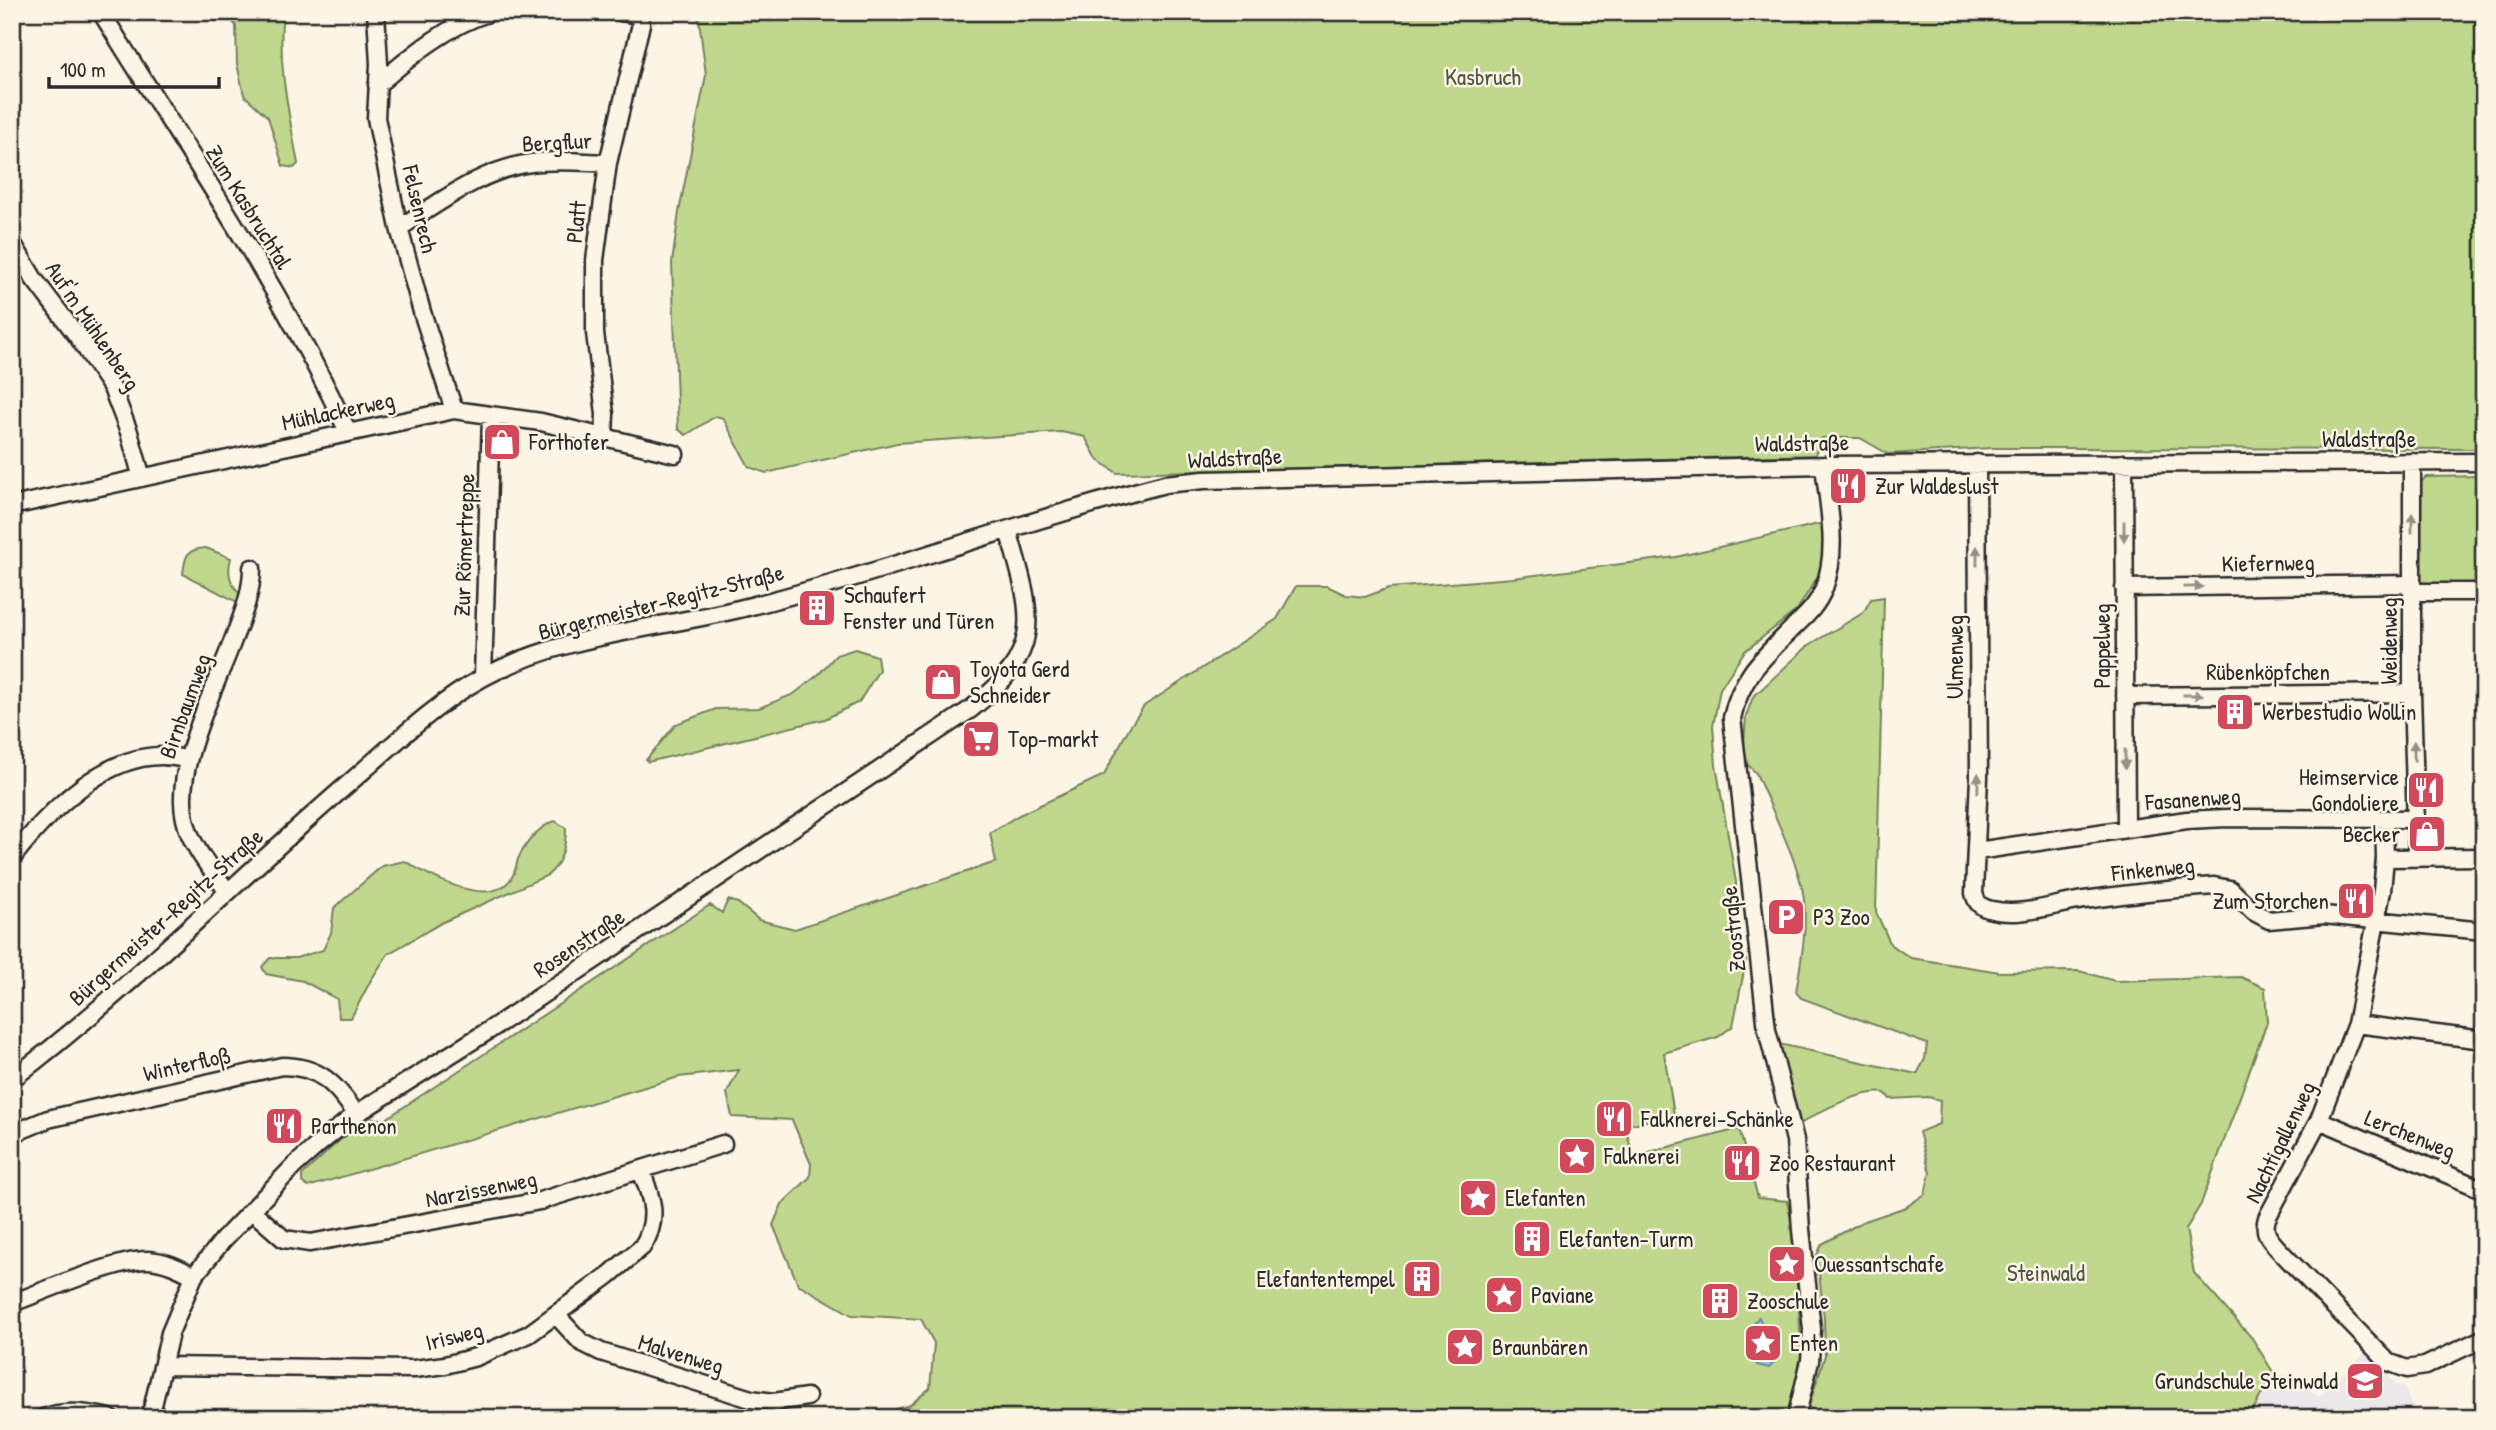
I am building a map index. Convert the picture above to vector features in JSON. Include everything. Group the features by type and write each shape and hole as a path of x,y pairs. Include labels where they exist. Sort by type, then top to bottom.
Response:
{"street":[{"name":"Zum Kasbruchtal","path":"101,12 277,295 348,432"},
{"name":"Felsenrech","path":"376,12 379,64 376,118 399,228 422,312 454,410"},
{"path":"377,85 425,46 459,25 491,12"},
{"name":"Platt","path":"604,436 605,414 595,333 598,228 608,163 641,24 639,17 634,14 621,12"},
{"name":"Bergflur","path":"399,228 473,182 500,170 529,163 560,160 608,163"},
{"name":"Auf'm Mühlenberg","path":"12,242 34,279 112,388 130,432 142,478"},
{"name":"Mühlackerweg","path":"12,506 454,410 541,422 675,454"},
{"name":"Zur Römertreppe","path":"483,677 491,415"},
{"name":"Weidenweg","path":"2412,462 2412,693 2417,858"},
{"name":"Ulmenweg","path":"1977,463 1977,851"},
{"name":"Pappelweg","path":"2123,463 2126,828"},
{"name":"Waldstraße","path":"1123,495 1165,484 1205,480 1824,465 2484,463"},
{"name":"Zoostraße","path":"1796,1418 1810,1361 1812,1329 1794,1140 1767,1030 1732,718 1737,695 1746,680 1765,656 1814,608 1824,589 1833,543 1824,465"},
{"name":"Bürgermeister-Regitz-Straße","path":"12,1079 78,1028 318,810 422,720 483,677 596,637 754,606 1123,495"},
{"name":"Rosenstraße","path":"150,1418 170,1333 194,1276 223,1240 294,1166 356,1114 488,1031 988,695 1015,667 1026,639 1025,595 1008,530"},
{"name":"Birnbaumweg","path":"228,892 200,855 185,820 184,781 188,760 244,611 252,580 252,568"},
{"name":"Kiefernweg","path":"2124,588 2412,588 2484,592"},
{"name":"Rübenköpfchen","path":"2125,695 2412,693"},
{"path":"12,858 27,839 64,803 97,778 136,758 173,755 188,760"},
{"name":"Nachtigallenweg","path":"2384,819 2385,858 2377,920 2356,1024 2319,1120 2267,1218 2265,1228 2268,1238 2388,1362 2407,1369 2425,1366 2484,1338"},
{"name":"Fasanenweg","path":"1977,851 2187,820 2415,819"},
{"name":"Finkenweg","path":"1977,851 1976,901 1982,907 1993,911 2016,912 2082,900 2214,886 2230,888 2254,912 2269,920 2324,915 2377,920"},
{"path":"2385,858 2479,855"},
{"path":"2377,920 2484,931"},
{"path":"2356,1024 2484,1040"},
{"name":"Winterfloß","path":"12,1134 48,1119 282,1066 313,1070 331,1083 356,1114"},
{"name":"Lerchenweg","path":"2319,1120 2484,1190"},
{"name":"Narzissenweg","path":"251,1211 284,1239 296,1243 310,1243 540,1201 723,1144"},
{"name":"Irisweg","path":"163,1366 414,1369 445,1365 501,1348 529,1334 556,1315 642,1247 649,1236 654,1209 651,1193 641,1171"},
{"path":"12,1303 115,1266 137,1261 167,1263 194,1276"},
{"name":"Malvenweg","path":"556,1315 581,1342 614,1357 751,1399 774,1402 807,1397"},
{"path":"43,1418 71,1412 110,1418"}],"shaded area":[{"name":"Grundschule Steinwald","path":"2366,1352 2397,1385 2404,1386 2416,1418 2249,1418 2273,1372 2291,1377 2319,1397"}],"green space":[{"path":"226,12 283,12 283,69 298,164 294,168 283,166 268,117 244,95 237,64 236,26"},
{"name":"Kasbruch","path":"698,12 2484,12 2484,449 1991,448 1888,454 1860,438 1822,438 1815,455 1117,473 1097,459 1085,437 1061,432 897,443 766,473 749,467 723,418 716,416 686,435 678,429 672,263 679,212 706,75"},
{"path":"2484,476 2484,587 2429,588 2420,581 2421,482 2426,477"},
{"path":"1823,523 1826,548 1818,576 1797,610 1744,652 1720,689 1713,726 1716,765 1736,882 1735,931 1746,961 1733,1026 1718,1037 1664,1053 1674,1114 1625,1126 1633,1156 1739,1129 1758,1198 1787,1201 1793,1227 1802,1354 1787,1418 867,1418 910,1405 930,1388 934,1343 921,1319 852,1315 798,1284 773,1225 782,1204 810,1177 811,1164 792,1120 732,1117 727,1093 739,1070 679,1077 308,1187 302,1182 302,1175 340,1140 372,1118 384,1120 710,905 722,913 728,900 738,903 759,920 795,929 996,862 990,833 1019,815 1104,775 1144,706 1277,619 1296,586 1327,586 1346,595 1365,597 1389,588 1513,578 1676,557"},
{"path":"206,548 231,558 230,578 241,594 237,602 183,574 190,552"},
{"name":"Steinwald","path":"1884,597 1876,912 1891,945 1911,958 2000,972 2079,971 2115,981 2241,977 2265,988 2267,1022 2201,1204 2186,1229 2194,1273 2252,1338 2273,1372 2249,1418 1805,1418 1825,1355 1817,1255 1822,1244 1862,1222 1906,1207 1925,1194 1930,1173 1919,1132 1939,1124 1940,1100 1928,1097 1890,1099 1885,1093 1865,1094 1820,1112 1802,1123 1797,1122 1779,1044 1917,1074 1925,1059 1927,1044 1801,998 1796,992 1805,923 1802,886 1756,773 1747,764 1744,745 1746,716 1753,697 1809,645 1863,613 1871,599"},
{"path":"855,649 877,656 879,670 859,702 825,719 648,762 646,760 676,724 716,709 759,708 794,694 819,674 836,655"},
{"path":"555,821 566,828 565,841 560,860 548,875 443,922 388,954 351,1018 339,1018 337,999 303,981 266,974 262,967 270,958 296,958 323,950 331,933 334,908 382,866 405,861 458,887 487,891 500,888 512,878 518,859 538,831"}],"water":[{"name":"Enten","path":"1759,1317 1767,1337 1776,1343 1776,1357 1769,1368 1757,1365 1751,1347 1752,1327"}],"place":[{"name":"Forthofer","path":"502,442"},
{"name":"Zur Waldeslust","path":"1848,486"},
{"name":"Schaufert Fenster und Türen","path":"817,608"},
{"name":"Toyota Gerd Schneider","path":"943,682"},
{"name":"Werbestudio Wollin","path":"2235,712"},
{"name":"Top-markt","path":"981,739"},
{"name":"Heimservice Gondoliere","path":"2426,790"},
{"name":"Becker","path":"2427,834"},
{"name":"Zum Storchen","path":"2356,901"},
{"name":"P3 Zoo","path":"1786,917"},
{"name":"Falknerei-Schänke","path":"1614,1119"},
{"name":"Parthenon","path":"284,1126"},
{"name":"Falknerei","path":"1577,1156"},
{"name":"Zoo Restaurant","path":"1742,1163"},
{"name":"Elefanten","path":"1478,1198"},
{"name":"Elefanten-Turm","path":"1532,1239"},
{"name":"Ouessantschafe","path":"1787,1264"},
{"name":"Elefantentempel","path":"1422,1279"},
{"name":"Paviane","path":"1504,1295"},
{"name":"Zooschule","path":"1720,1301"},
{"name":"Enten","path":"1763,1343"},
{"name":"Braunbären","path":"1465,1347"},
{"name":"Grundschule Steinwald","path":"2365,1381"}]}
